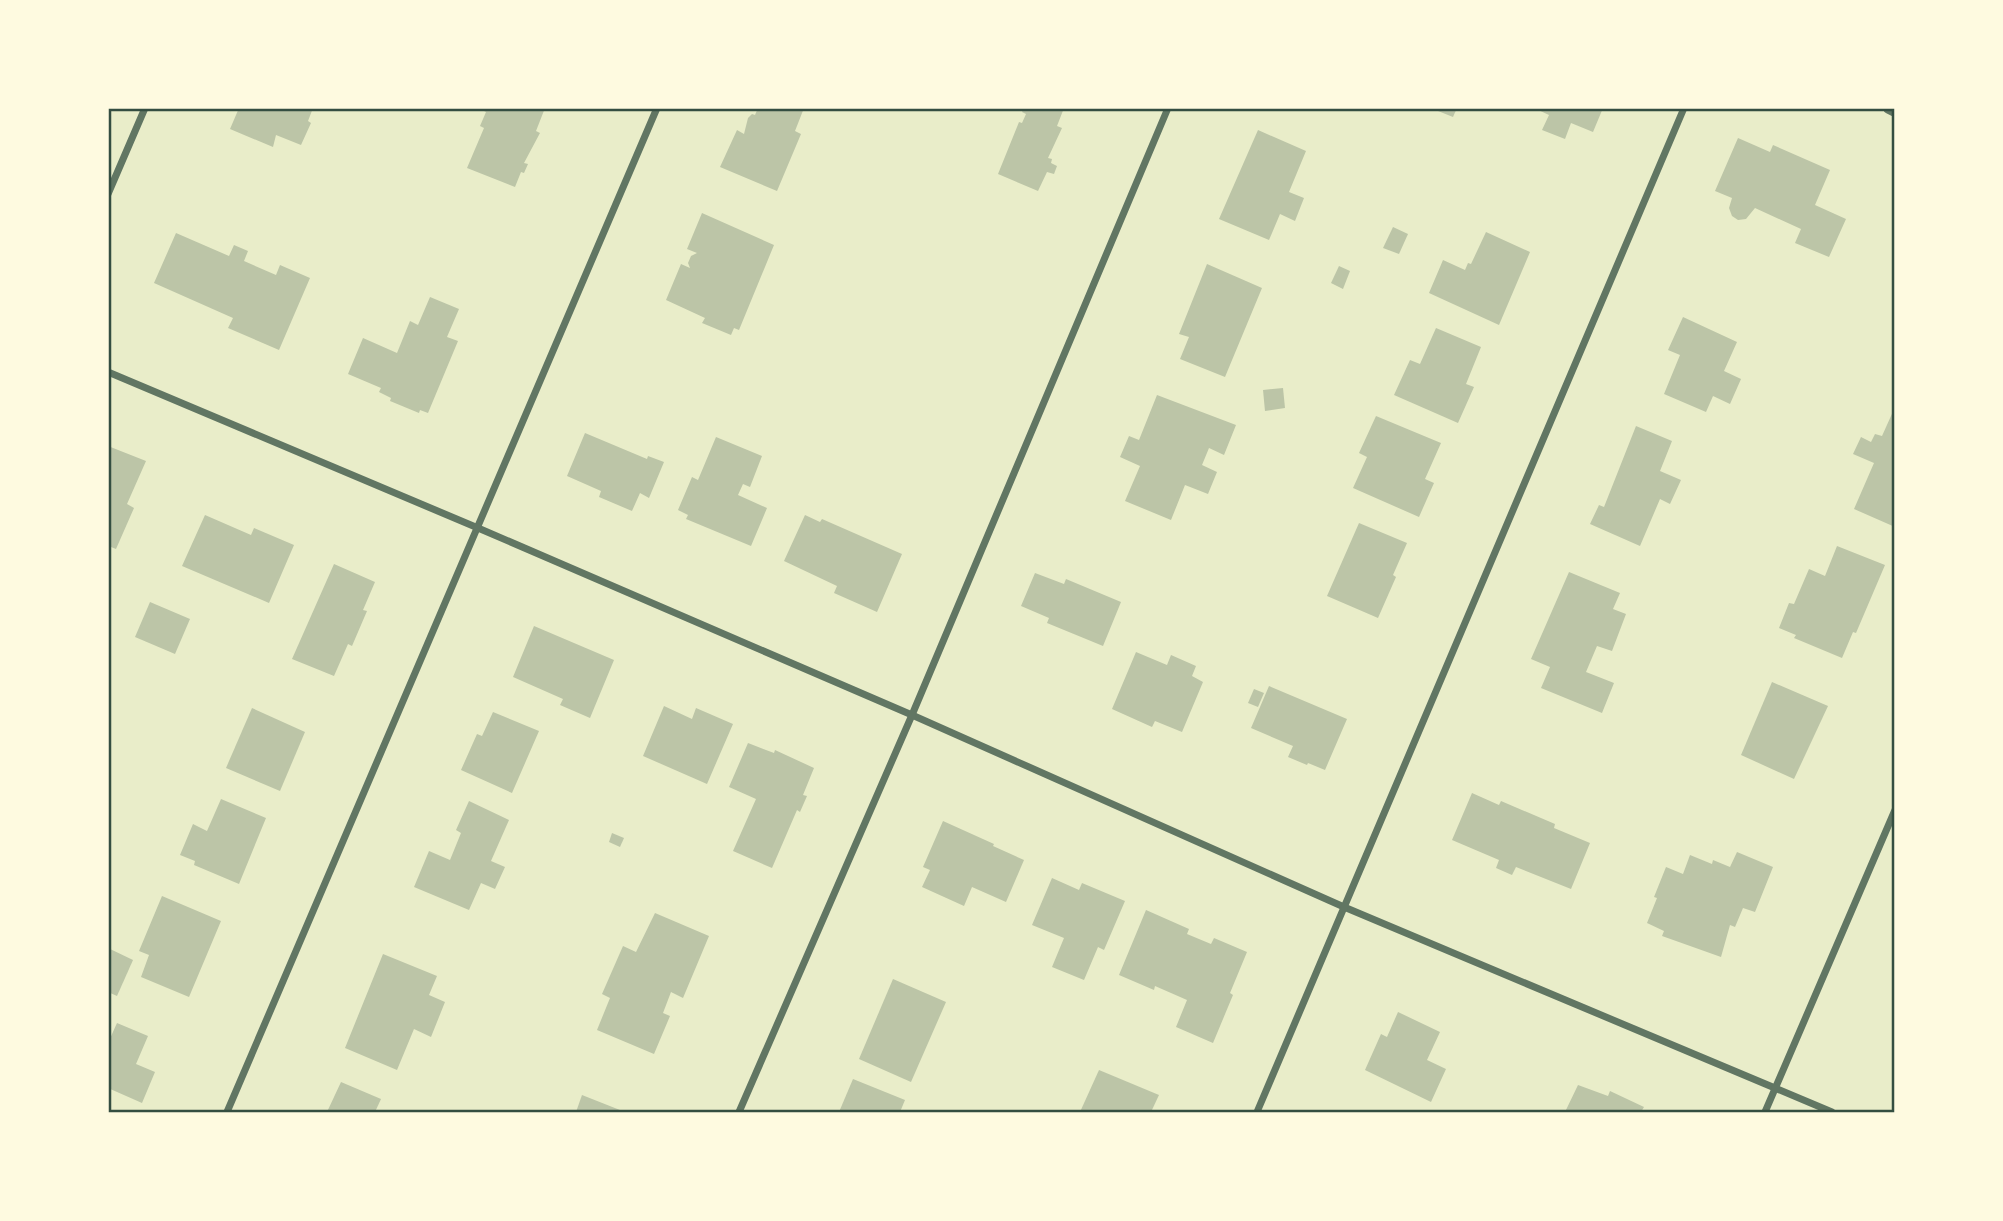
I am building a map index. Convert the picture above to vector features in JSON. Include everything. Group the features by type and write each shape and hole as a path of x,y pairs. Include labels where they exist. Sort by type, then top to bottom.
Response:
{"street":[{"path":"108,194 145,108"},
{"path":"227,1112 657,108"},
{"path":"739,1112 912,715 1168,108"},
{"path":"1257,1112 1684,108"},
{"path":"1889,108 1895,111"},
{"path":"108,372 912,715 1344,907 1832,1112"},
{"path":"1765,1112 1895,810"}],"building":[{"path":"239,108 313,108 308,121 311,123 301,145 276,135 273,147 230,129"},
{"path":"478,108 545,108 536,131 540,133 524,163 528,164 524,173 521,172 515,187 467,168 484,128 480,126 486,112"},
{"path":"758,108 804,108 795,131 801,134 777,191 720,167 737,130 744,134 748,118 752,114 755,115"},
{"path":"1024,108 1064,108 1057,126 1062,128 1048,158 1057,166 1054,174 1047,172 1038,191 998,174 1019,122 1022,123 1026,114 1022,112"},
{"path":"1439,108 1457,108 1453,117 1438,111"},
{"path":"1534,108 1603,108 1593,132 1571,123 1565,139 1542,130 1549,115"},
{"path":"1258,130 1306,151 1289,192 1304,198 1295,221 1280,214 1269,240 1219,219"},
{"path":"1738,138 1770,152 1773,145 1830,170 1815,205 1846,219 1829,257 1795,243 1801,229 1755,208 1746,219 1738,220 1732,216 1729,208 1732,198 1715,191"},
{"path":"702,213 774,245 739,330 734,328 731,335 702,323 705,318 666,300 681,264 690,268 688,263 691,256 697,253 687,249"},
{"path":"1393,227 1408,234 1399,254 1383,248"},
{"path":"1486,232 1530,252 1499,325 1429,293 1443,260 1465,270 1468,263 1471,264"},
{"path":"176,233 229,256 234,245 248,251 244,261 276,275 280,265 310,278 279,350 228,328 233,318 154,283"},
{"path":"1207,264 1262,288 1225,377 1180,359 1189,337 1179,334"},
{"path":"1339,266 1350,271 1343,289 1331,283"},
{"path":"430,297 459,309 447,337 458,341 428,413 420,410 419,413 390,401 391,398 379,392 381,388 348,374 363,338 397,353 410,321 418,325"},
{"path":"1683,317 1737,342 1724,371 1741,379 1730,404 1713,396 1706,412 1664,394 1680,355 1668,350"},
{"path":"1436,328 1481,347 1466,384 1474,387 1458,423 1394,395 1410,360 1420,364"},
{"path":"1283,388 1285,408 1265,411 1263,390"},
{"path":"1157,395 1236,425 1224,455 1209,448 1202,465 1217,472 1208,494 1185,485 1171,520 1125,501 1140,466 1120,457 1129,436 1139,440"},
{"path":"1895,407 1895,527 1854,509 1874,463 1853,454 1861,437 1871,442 1875,434 1882,436"},
{"path":"1376,416 1441,443 1425,479 1434,483 1419,517 1353,488 1367,457 1359,453"},
{"path":"1636,426 1672,441 1660,471 1681,480 1670,504 1660,499 1640,546 1590,524 1599,505 1604,507"},
{"path":"585,433 647,459 648,456 664,462 649,498 640,493 632,511 599,497 601,491 567,476"},
{"path":"716,437 762,456 750,487 743,484 738,495 767,508 751,546 686,519 688,515 678,510 692,477 698,480"},
{"path":"108,446 146,461 127,504 134,508 116,549 111,547 108,554"},
{"path":"205,515 251,535 254,528 294,545 269,603 182,566"},
{"path":"805,515 820,522 822,519 902,554 877,612 834,593 837,586 784,561"},
{"path":"1359,523 1407,543 1378,618 1327,596"},
{"path":"1837,546 1885,565 1856,633 1853,632 1842,658 1794,638 1796,635 1779,628 1789,603 1794,604 1809,569 1825,576"},
{"path":"334,564 375,582 363,610 367,611 352,646 348,644 334,676 292,659"},
{"path":"1569,572 1620,593 1613,609 1626,614 1612,651 1597,646 1586,672 1614,683 1602,713 1541,688 1550,667 1531,659"},
{"path":"1035,573 1064,584 1066,579 1121,602 1103,646 1047,623 1049,618 1021,606"},
{"path":"150,602 190,619 175,654 135,637"},
{"path":"534,626 614,660 590,718 560,705 563,699 513,677"},
{"path":"1136,652 1167,665 1171,655 1196,666 1192,676 1203,682 1182,732 1155,721 1152,727 1112,709"},
{"path":"1772,682 1828,706 1794,779 1741,755"},
{"path":"1269,686 1347,719 1325,770 1288,757 1293,746 1251,728"},
{"path":"1254,689 1264,693 1258,707 1248,703"},
{"path":"664,706 692,719 696,708 733,724 707,784 643,756"},
{"path":"252,708 305,732 280,791 226,768"},
{"path":"493,712 539,731 512,793 461,770 477,734 482,736"},
{"path":"748,743 774,753 775,750 814,768 803,795 807,796 800,812 797,810 772,868 733,851 756,799 729,787"},
{"path":"1472,793 1499,805 1501,801 1555,824 1554,828 1590,843 1571,889 1516,867 1512,875 1496,868 1499,860 1452,840"},
{"path":"221,799 266,818 239,884 194,865 195,861 180,855 193,824 207,831"},
{"path":"469,801 509,820 491,861 505,867 495,889 481,883 469,910 414,887 429,851 450,860 461,833 456,830"},
{"path":"943,821 1024,860 1006,902 972,887 964,906 922,887 930,870 923,867"},
{"path":"612,833 624,838 620,847 609,842"},
{"path":"1737,852 1773,867 1755,912 1743,908 1735,927 1730,925 1721,957 1662,936 1664,931 1647,923 1666,867 1683,874 1690,855 1712,864 1713,860 1730,867"},
{"path":"1052,878 1079,890 1082,883 1125,901 1104,950 1098,947 1084,980 1052,967 1064,938 1032,925"},
{"path":"162,896 221,921 189,997 141,977 149,955 139,951"},
{"path":"1146,910 1189,929 1187,934 1211,944 1214,938 1247,952 1213,1043 1176,1027 1187,1000 1119,975"},
{"path":"655,913 709,936 683,998 671,992 663,1013 670,1016 654,1054 597,1030 610,998 602,994 623,946 636,952"},
{"path":"108,948 133,960 117,996 108,992"},
{"path":"383,954 437,976 429,995 445,1002 431,1037 414,1029 397,1070 345,1048"},
{"path":"893,979 946,1002 911,1082 859,1059"},
{"path":"1398,1012 1440,1032 1427,1060 1446,1069 1431,1102 1365,1070 1381,1034 1387,1037"},
{"path":"117,1023 148,1036 136,1064 155,1072 142,1103 108,1088 108,1043"},
{"path":"1099,1070 1159,1095 1151,1112 1080,1112"},
{"path":"853,1079 905,1100 900,1112 839,1112"},
{"path":"341,1082 381,1099 375,1112 327,1112"},
{"path":"1578,1085 1608,1096 1610,1091 1644,1107 1641,1112 1565,1112"},
{"path":"582,1095 625,1112 576,1112"}]}
